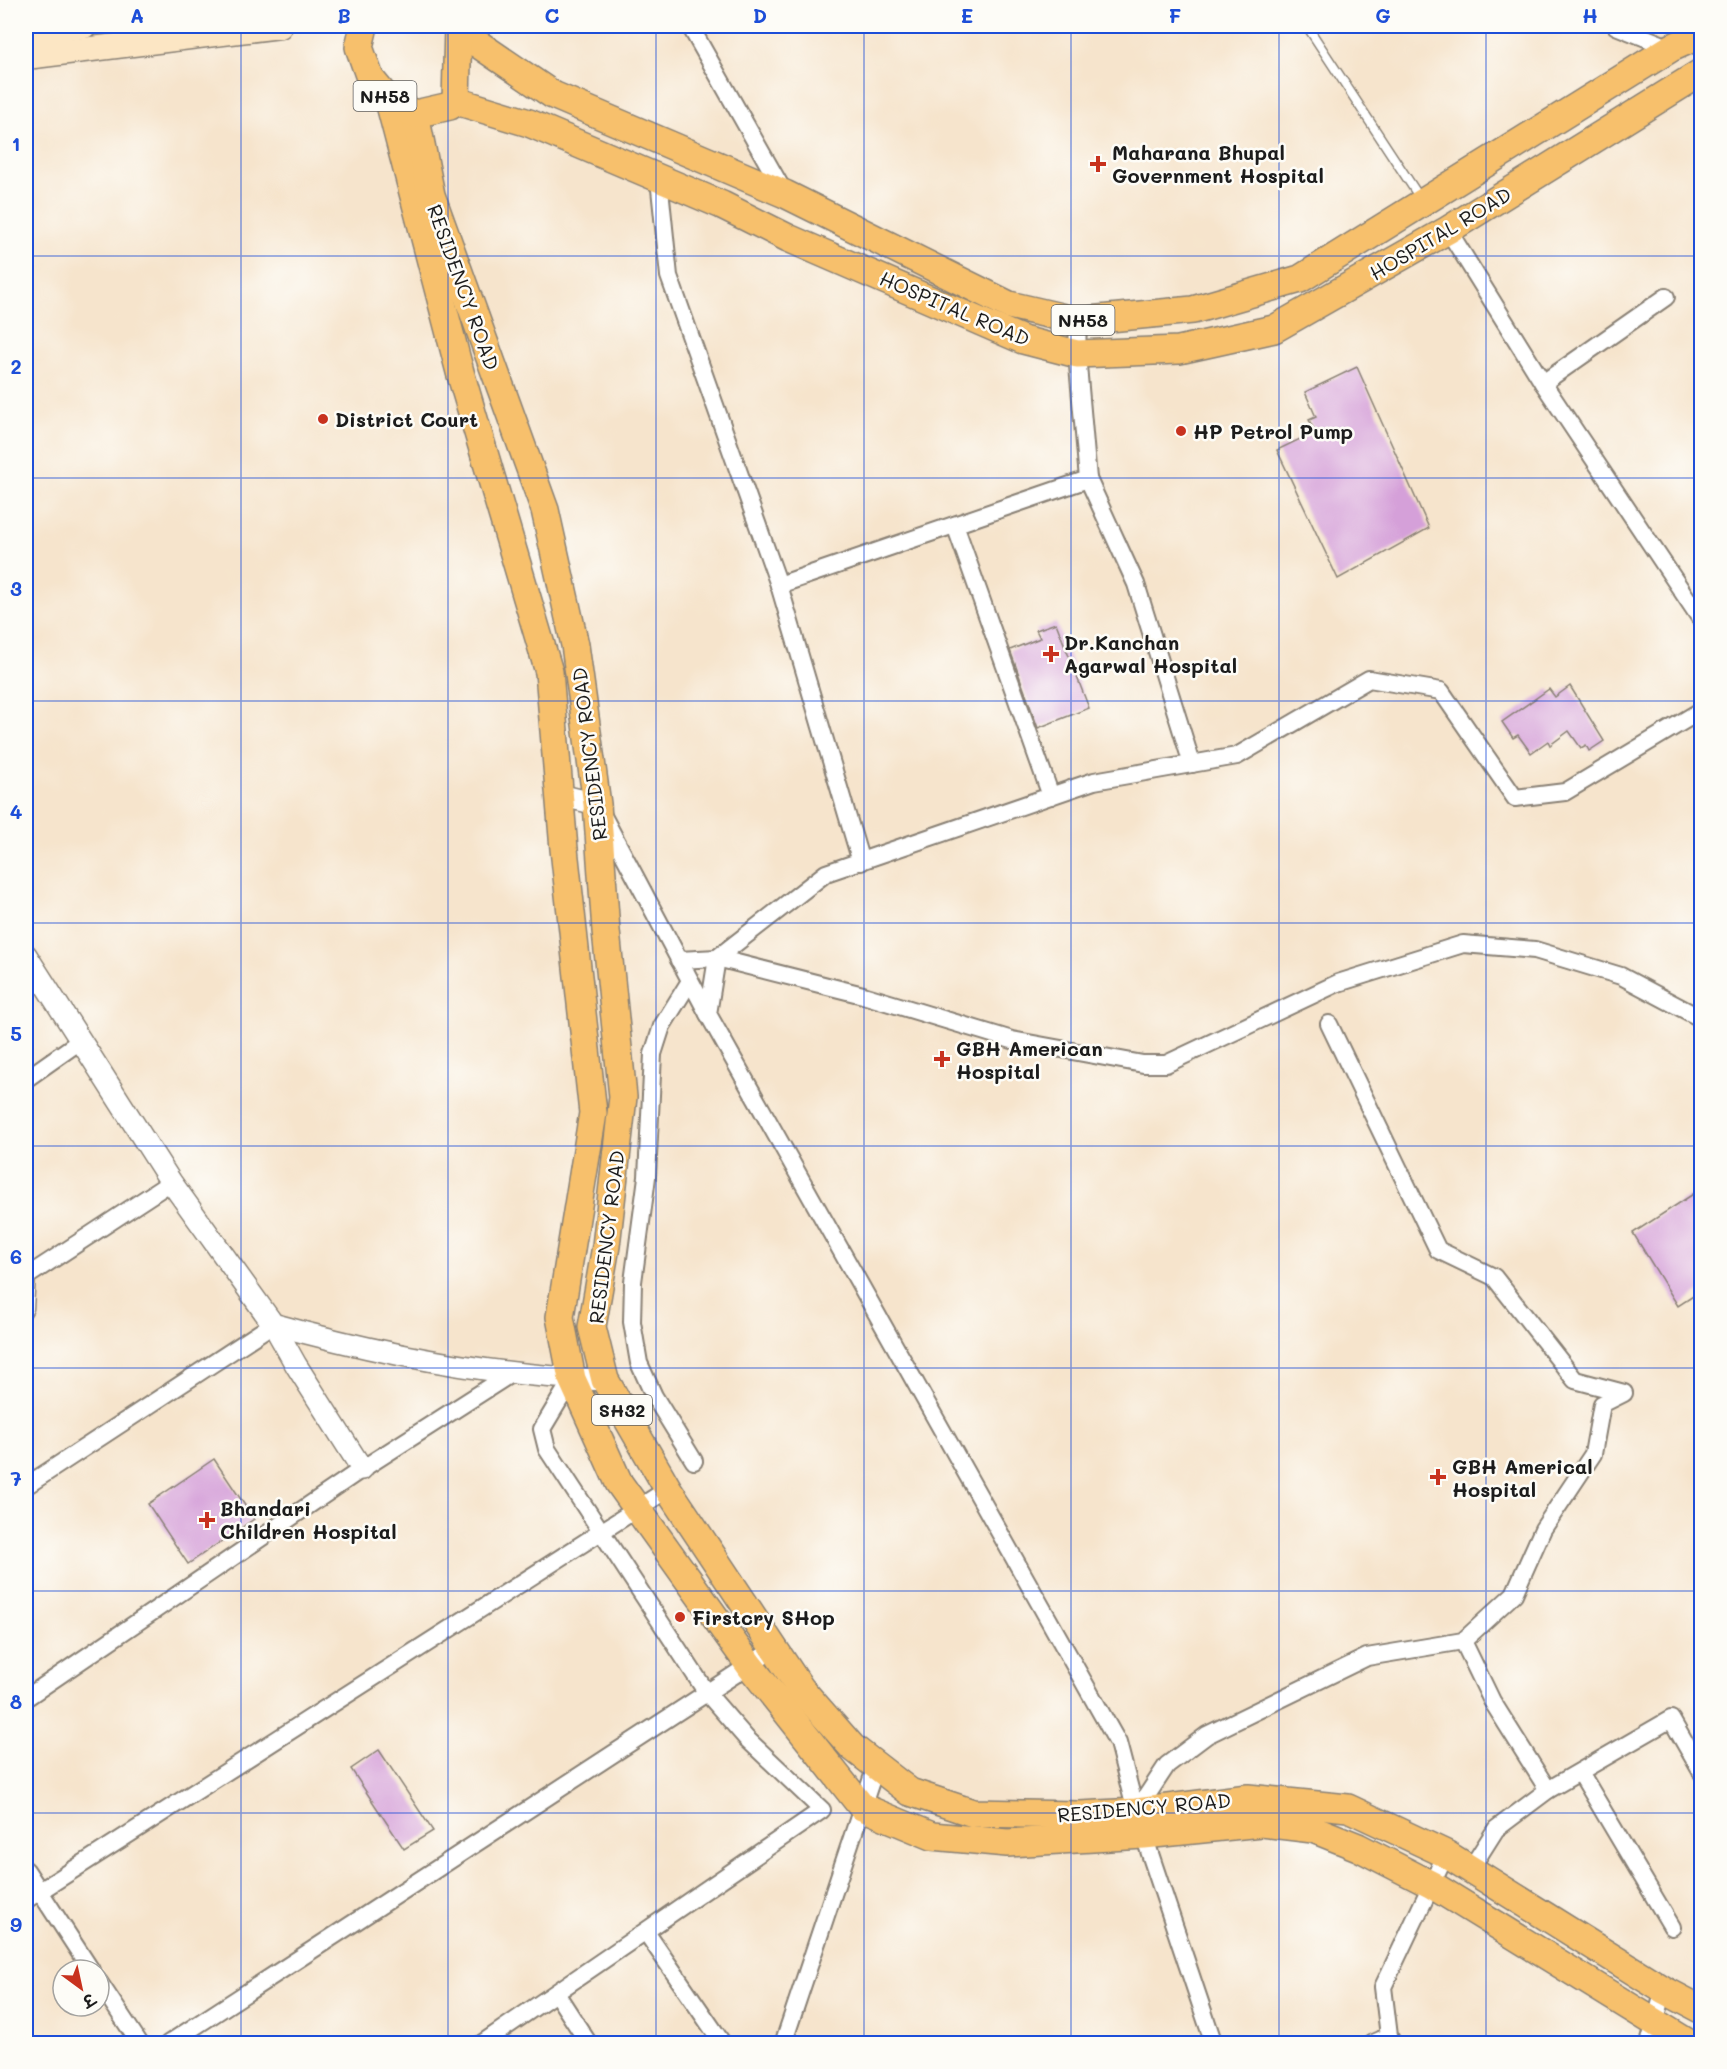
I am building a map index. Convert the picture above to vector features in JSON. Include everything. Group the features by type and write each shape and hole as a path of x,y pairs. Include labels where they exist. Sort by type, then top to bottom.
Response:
{"main road":[{"path":"26,34 84,26"},
{"path":"26,57 280,26"},
{"name":"NH58","path":"364,26 359,47 370,78 389,101 415,114 450,106 456,101 458,28"},
{"name":"NH58","path":"458,28 553,95 785,194 1009,305 1078,321 1193,310 1300,279 1671,48 1701,34"},
{"name":"HOSPITAL ROAD","path":"456,101 529,123 659,178 1023,340 1077,354 1179,350 1274,329 1448,230 1701,72"},
{"path":"389,101 460,372 549,672 559,795 593,1113 560,1317 572,1379 619,1483 750,1666 862,1807 932,1836 1007,1843 1140,1823 1261,1823 1313,1829 1358,1847 1432,1885 1652,2034 1690,2043"},
{"name":"RESIDENCY ROAD","path":"415,114 431,195 544,510 575,645 597,804 606,931 623,1097 606,1246 592,1327 605,1380 669,1489 774,1650 801,1689 852,1747 910,1792 973,1813 1080,1815 1140,1823 1248,1798 1348,1808 1446,1854 1664,1990 1701,2010"}],"street":[{"path":"690,26 785,194"},
{"path":"1616,26 1671,48"},
{"path":"659,178 669,276 779,585 861,862"},
{"path":"1448,230 1543,383 1701,621"},
{"path":"1543,383 1666,297"},
{"path":"1078,321 1077,354 1088,479 1136,584 1192,764"},
{"path":"779,585 1088,479"},
{"path":"955,525 1051,796"},
{"path":"708,1014 717,958 826,873 1094,781 1237,756 1370,679 1441,691 1515,798 1565,792 1701,710"},
{"path":"559,795 597,804 708,1014 1118,1743 1140,1823 1214,2043"},
{"path":"680,960 717,958 863,995 1012,1040 1143,1064 1166,1064 1338,983 1463,944 1535,950 1621,976 1701,1019"},
{"path":"26,956 171,1182 273,1324 296,1365 362,1468"},
{"path":"690,981 662,1026 653,1054 647,1177 633,1282 632,1322 639,1364 654,1396 694,1461"},
{"path":"1140,1823 1167,1765 1207,1735 1367,1657 1463,1641 1514,1594 1543,1529 1593,1454 1602,1404 1624,1393 1575,1380 1494,1277 1438,1250 1329,1024"},
{"path":"26,1079 80,1041"},
{"path":"28,1275 171,1182"},
{"path":"26,1486 273,1324 387,1352 512,1373 605,1380"},
{"path":"26,1698 362,1468 512,1373"},
{"path":"481,2043 822,1810 746,1738 707,1693 547,1449 542,1429 572,1379"},
{"path":"33,1896 669,1489"},
{"path":"1463,1641 1492,1701 1548,1790"},
{"path":"168,2043 774,1650"},
{"path":"1470,1870 1496,1829 1548,1790 1671,1719 1701,1773"},
{"path":"783,2043 876,1766"},
{"path":"1580,1772 1672,1927"},
{"path":"1371,2043 1391,2040 1383,1987 1446,1854"},
{"path":"26,1870 33,1896 82,1958"},
{"path":"646,1932 723,2043"},
{"path":"1652,2034 1664,1990"},
{"path":"556,1993 589,2043"},
{"path":"111,2000 140,2043"}],"lane":[{"path":"1307,26 1423,202"},
{"path":"26,1314 29,1309 28,1275"}],"building":[{"path":"1357,367 1429,528 1338,579 1277,450 1315,432 1309,420 1316,417 1305,392"},
{"path":"1056,623 1089,708 1038,728 1010,650 1040,638 1036,630"},
{"path":"1570,686 1604,741 1589,751 1586,745 1581,748 1569,731 1550,745 1548,741 1531,753 1518,735 1513,738 1502,722 1549,689 1555,697"},
{"path":"1701,1189 1701,1291 1678,1306 1633,1233"},
{"path":"214,1459 254,1519 188,1564 148,1504"},
{"path":"379,1750 433,1831 404,1849 351,1769"}],"place":[{"name":"Maharana Bhupal Government Hospital","path":"1098,164"},
{"name":"District Court","path":"323,419"},
{"name":"HP Petrol Pump","path":"1181,431"},
{"name":"Dr.Kanchan Agarwal Hospital","path":"1051,654"},
{"name":"GBH American Hospital","path":"942,1059"},
{"name":"GBH Americal Hospital","path":"1438,1477"},
{"name":"Bhandari Children Hospital","path":"207,1520"},
{"name":"Firstcry SHop","path":"680,1617"}]}
